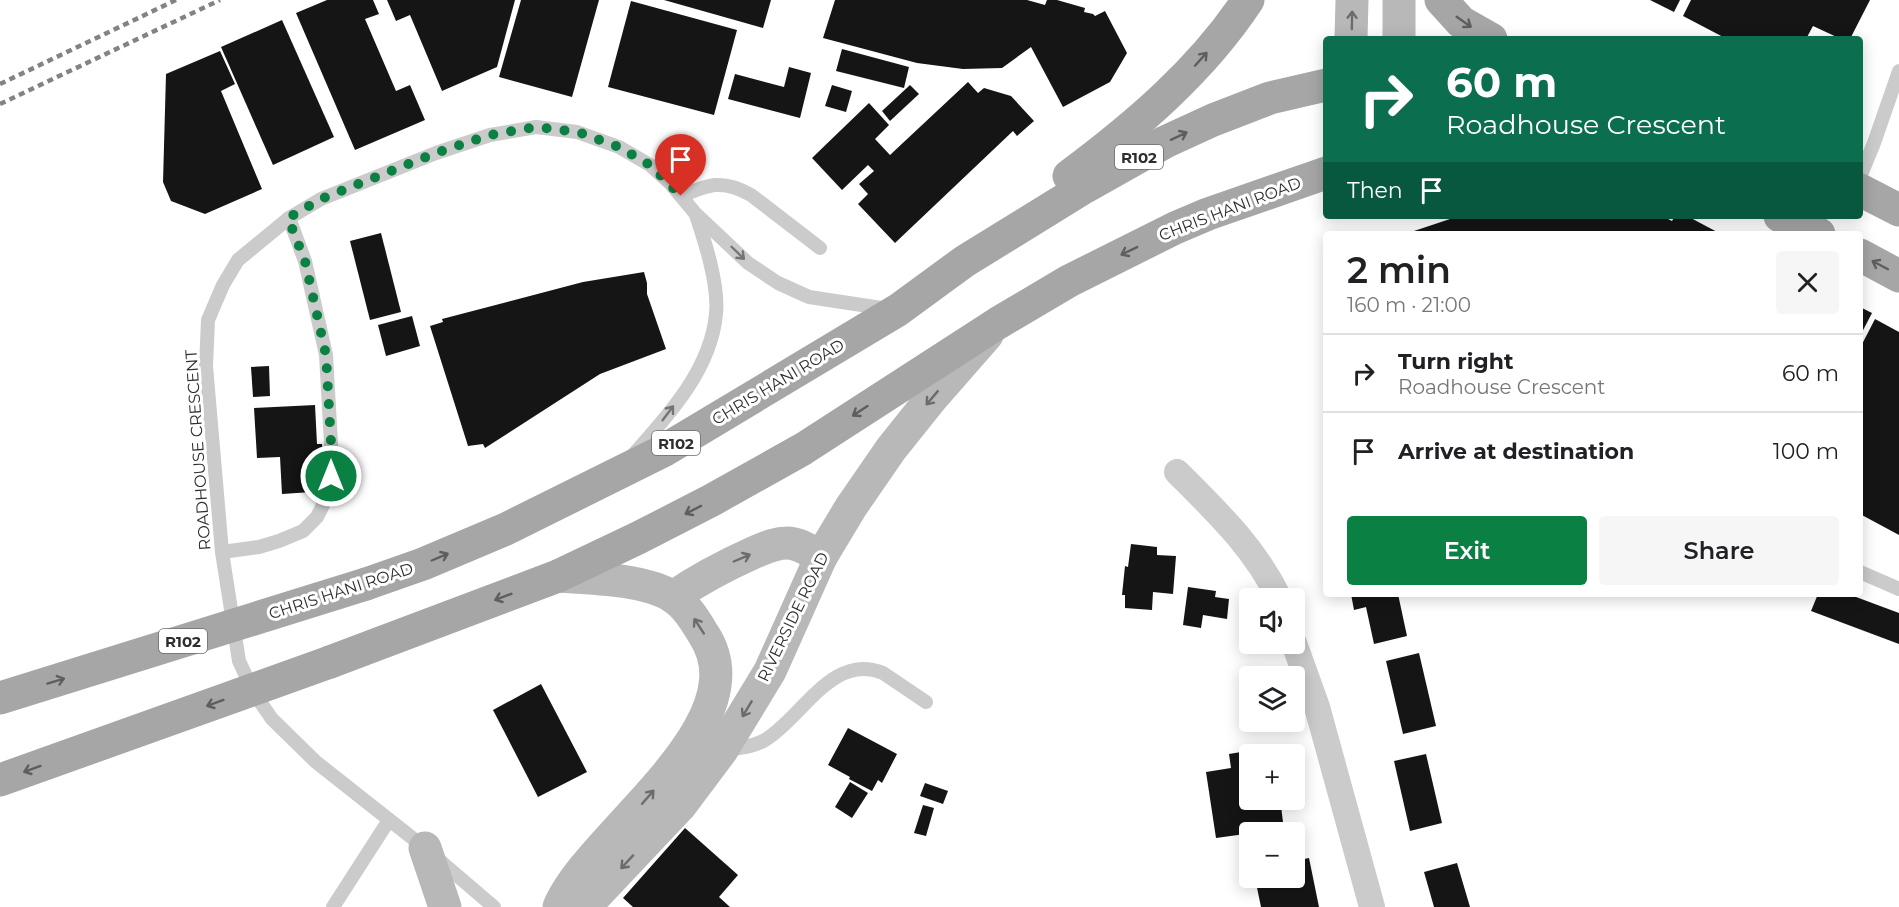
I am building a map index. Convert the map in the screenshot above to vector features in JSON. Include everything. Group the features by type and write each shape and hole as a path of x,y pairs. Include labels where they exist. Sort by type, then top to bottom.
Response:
{"main road":[{"path":"965,261 1053,187 1114,142 1160,103 1239,14 1248,0"},
{"path":"1351,36 1352,0"},
{"path":"1399,0 1399,36"},
{"path":"1441,0 1461,22 1486,36"},
{"name":"CHRIS HANI ROAD","path":"0,698 366,584 423,564 506,529 663,451 898,310 965,261 1085,187 1165,142 1270,98 1323,86"},
{"name":"CHRIS HANI ROAD","path":"0,780 330,662 558,576 712,500 803,449 998,323 1069,281 1208,214 1323,174"},
{"path":"1863,192 1899,210"},
{"path":"1863,257 1899,276"},
{"name":"RIVERSIDE ROAD","path":"584,907 680,806 722,750 770,671 821,557 851,507 891,449 931,399 998,323"},
{"path":"673,597 706,575 775,544 788,543 801,546 821,557"},
{"path":"558,576 625,581 673,597 689,611 708,640 717,666 713,699 696,735 653,792 577,876 559,907"},
{"path":"425,848 445,907"}],"street":[{"path":"1177,472 1225,519 1256,557 1273,588"},
{"path":"1298,654 1317,707 1372,907"}],"lane":[{"path":"1863,170 1899,71"},
{"name":"ROADHOUSE CRESCENT","path":"494,907 425,848 316,762 272,718 254,693 240,661 222,552 206,366 208,320 223,285 238,260 288,218 321,199 436,153 490,135 536,127 578,132 619,147 650,165 695,213 748,263 778,283 809,297 898,310"},
{"path":"681,196 706,185 717,184 740,189 820,248"},
{"name":"ROADHOUSE CRESCENT","path":"616,473 655,431 681,396 701,367 712,337 717,312 714,281 695,213"},
{"path":"222,552 259,547 303,531 317,517 330,484 332,460 326,355 305,261 288,218"},
{"path":"1863,573 1899,589"},
{"path":"722,750 740,748 765,740 795,715 817,691 841,674 858,670 876,670 926,702"},
{"path":"333,907 389,820"}],"building":[{"path":"327,0 373,0 379,14 365,19 396,91 410,85 425,120 355,150 296,13"},
{"path":"387,0 515,0 497,67 442,91 410,15 396,21"},
{"path":"521,0 599,0 572,97 499,77"},
{"path":"664,0 771,0 763,28"},
{"path":"835,0 1027,0 1045,5 1047,0 1057,0 1085,8 1084,12 1095,16 1105,11 1127,53 1110,82 1063,107 1031,47 1002,68 963,69 917,63 823,38"},
{"path":"1650,0 1680,0 1674,12"},
{"path":"1691,0 1870,0 1852,36 1835,36 1813,26 1808,36 1721,36 1683,16"},
{"path":"631,1 737,30 714,115 608,87"},
{"path":"282,20 334,137 273,165 221,47"},
{"path":"842,49 909,67 904,88 836,71"},
{"path":"220,51 235,84 221,91 262,189 205,214 171,201 163,182 166,74"},
{"path":"789,67 811,73 800,118 728,99 735,74 784,87"},
{"path":"968,82 978,93 984,88 1011,96 1034,121 1017,136 1013,131 895,243 858,204 868,194 859,184 874,171 868,165 842,190 812,158 869,103 889,125 875,139 890,155"},
{"path":"832,85 852,91 846,112 825,106"},
{"path":"910,85 919,94 890,121 882,111"},
{"path":"1450,219 1668,219 1672,221 1673,219 1693,219 1715,231 1414,231"},
{"path":"381,233 401,312 370,320 350,241"},
{"path":"644,272 647,294 666,349 600,374 485,448 483,444 468,446 430,326 443,322 442,319 583,282"},
{"path":"1863,308 1872,313 1863,330"},
{"path":"412,316 420,346 386,356 378,325"},
{"path":"1875,319 1899,332 1899,535 1863,516 1863,342"},
{"path":"269,366 270,396 253,397 251,367"},
{"path":"315,405 317,444 322,444 324,471 310,472 312,492 282,494 280,457 257,458 254,408"},
{"path":"1131,544 1157,547 1157,555 1176,556 1173,594 1153,592 1152,610 1125,608 1125,595 1122,595 1125,566 1128,567"},
{"path":"1188,587 1216,591 1215,597 1229,599 1227,619 1203,615 1201,628 1183,625"},
{"path":"1352,597 1399,597 1407,636 1374,644 1366,607 1354,610"},
{"path":"1817,597 1856,597 1899,613 1899,644 1811,611"},
{"path":"1419,653 1436,726 1403,734 1386,661"},
{"path":"541,684 587,772 538,797 493,710"},
{"path":"848,728 897,754 882,783 878,780 872,791 828,765"},
{"path":"1239,752 1239,810 1282,810 1283,822 1239,822 1239,835 1216,838 1206,772 1231,768 1229,754"},
{"path":"1426,754 1442,823 1410,831 1394,761"},
{"path":"850,782 868,793 852,818 835,807"},
{"path":"925,783 948,791 943,804 920,796"},
{"path":"923,805 934,808 926,836 914,833"},
{"path":"685,828 738,875 719,897 730,907 633,907 623,898"},
{"path":"1309,858 1319,907 1261,907 1257,888 1305,888 1305,859"},
{"path":"1457,863 1470,907 1434,907 1424,872"}],"railway":[{"path":"0,84 176,0"},
{"path":"0,104 220,0"}],"route":[{"path":"331,476 326,355 305,261 288,218 321,199 436,153 490,135 536,127 578,132 619,147 650,165 681,196"}]}
